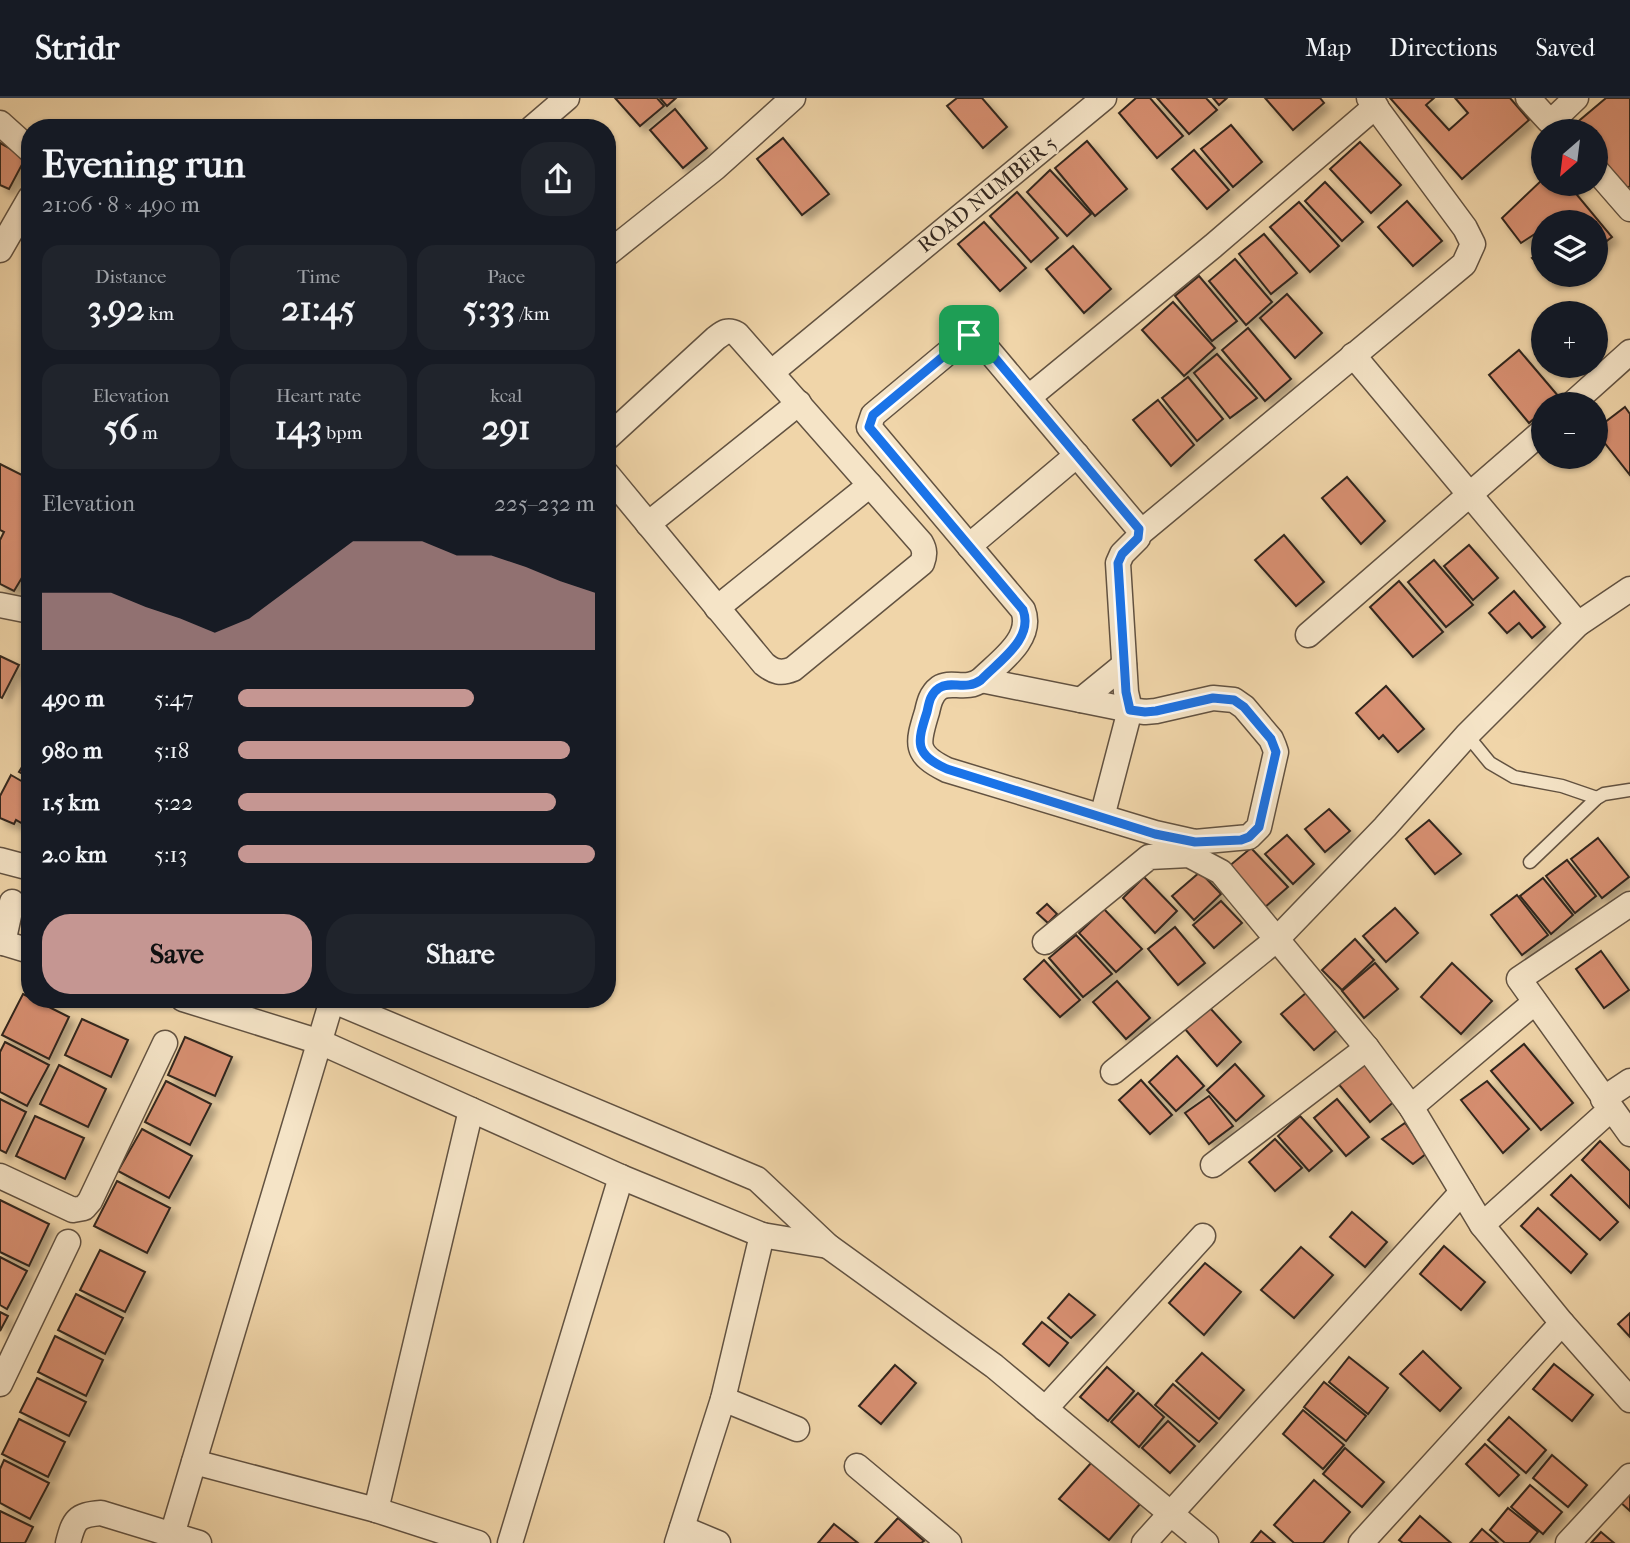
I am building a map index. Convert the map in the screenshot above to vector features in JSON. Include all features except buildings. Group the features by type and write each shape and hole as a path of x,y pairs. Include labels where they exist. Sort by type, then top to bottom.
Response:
{"street":[{"path":"542,119 567,98"},
{"path":"616,247 715,168 793,98"},
{"name":"ROAD NUMBER 5","path":"772,372 1104,98"},
{"path":"1528,98 1549,121 1576,98"},
{"path":"1029,397 1213,246 1372,102 1465,228 1473,244 1464,264 1140,533 1119,558 1124,665 1127,704 1130,710 1102,817"},
{"path":"0,123 21,142"},
{"path":"1608,182 1628,203"},
{"path":"0,250 21,214"},
{"path":"616,430 724,332 731,331 737,334 772,372 921,543 925,549 922,563 793,669 777,672 764,664 616,485"},
{"path":"1140,533 979,339 969,335 893,397 870,420 869,427 1023,610 1026,617 1026,626 1019,641 981,680 965,687 942,686 931,696 919,737 919,746 926,758 947,769 1102,817 1152,845 1189,855 1221,872 1367,1048 1411,1107 1482,1225 1562,1323 1630,1400"},
{"path":"1585,392 1630,352"},
{"path":"1353,355 1578,624"},
{"path":"648,524 799,403"},
{"path":"1308,635 1531,442"},
{"path":"969,546 1077,455"},
{"path":"717,608 870,485"},
{"path":"1113,1072 1276,940 1385,827 1467,735 1578,624 1630,589"},
{"path":"0,605 21,609"},
{"path":"1081,700 1124,665"},
{"path":"981,680 1145,712 1213,698 1234,700 1244,707 1271,739 1276,752 1259,827 1249,837 1241,840 1152,845 1045,942"},
{"path":"0,860 21,866"},
{"path":"14,903 1,943 21,949"},
{"path":"1630,904 1519,979 1630,1134"},
{"path":"1411,1107 1535,1002"},
{"path":"212,1008 320,1042 621,1177 762,1236 828,1246"},
{"path":"172,1535 329,1008"},
{"path":"350,1008 757,1179 828,1246 994,1366 1206,1543"},
{"path":"0,1176 73,1210 84,1208 90,1201 165,1043"},
{"path":"1213,1165 1367,1048"},
{"path":"1482,1225 1630,1081"},
{"path":"376,1510 471,1110"},
{"path":"510,1543 621,1177"},
{"path":"1144,1543 1462,1192"},
{"path":"718,1543 680,1535 723,1399 762,1236"},
{"path":"1045,1409 1203,1236"},
{"path":"0,1384 68,1242"},
{"path":"1373,1539 1562,1323"},
{"path":"723,1399 796,1429"},
{"path":"194,1462 376,1510 478,1543"},
{"path":"857,1466 949,1543"},
{"path":"1568,1543 1630,1476"},
{"path":"68,1543 73,1524 84,1514 92,1513 101,1513 199,1543"}],"lane":[{"path":"1467,735 1490,764 1514,777 1562,786 1597,798"},
{"path":"1530,862 1597,798 1604,794 1630,790"}],"route":[{"path":"969,335 979,339 1139,529 1138,538 1122,554 1118,563 1126,692 1130,710 1156,711 1213,698 1225,698 1244,707 1271,739 1276,752 1259,827 1249,837 1241,840 1195,842 1155,834 947,769 935,764 922,753 919,737 931,696 942,686 965,687 981,680 1019,641 1026,626 1023,610 869,427 873,415 969,335"}]}
